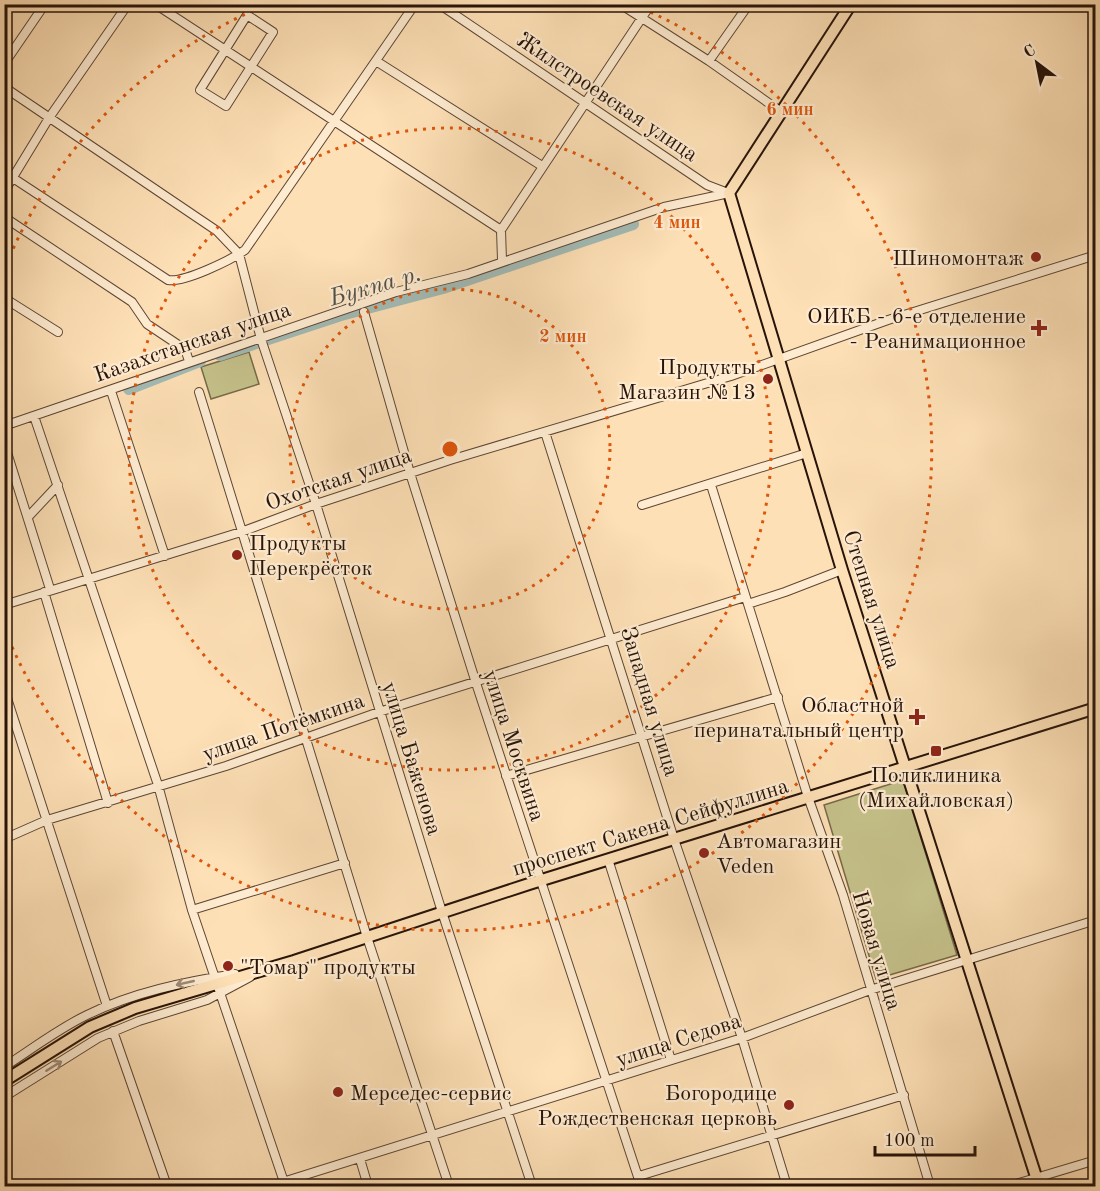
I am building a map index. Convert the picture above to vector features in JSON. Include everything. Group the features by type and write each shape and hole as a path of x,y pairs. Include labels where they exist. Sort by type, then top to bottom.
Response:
{"main road":[{"path":"729,193 851,4"},
{"name":"Степная улица","path":"729,193 842,570 1038,1182"},
{"name":"проспект Сакена Сейфуллина","path":"4,1081 72,1038 127,1011 217,985 542,880 1095,708"}],"street":[{"path":"4,64 45,4"},
{"path":"4,192 48,118 128,4"},
{"path":"155,4 501,230"},
{"path":"14,178 168,280 175,281 239,254 245,250 335,123 415,4"},
{"name":"Жилстроевская улица","path":"439,4 586,101 707,185 729,193"},
{"path":"621,4 710,61 780,111"},
{"path":"502,261 501,230 651,4"},
{"path":"710,61 749,4"},
{"path":"247,15 273,32 250,68 226,106 200,90 247,15"},
{"path":"376,61 542,166"},
{"path":"4,87 217,231 239,254"},
{"name":"Казахстанская улица","path":"4,426 71,401 111,391 189,361 385,296 468,274 664,207 729,193"},
{"path":"4,217 132,302 147,324 177,344 186,352 189,361"},
{"name":"улица Баженова","path":"239,254 261,339 316,504 442,912 532,1186"},
{"name":"Охотская улица","path":"4,605 88,577 241,532 410,473 731,376 896,317 1095,255"},
{"path":"4,298 58,332"},
{"name":"улица Москвина","path":"364,312 410,473 476,683 641,1186"},
{"path":"111,391 165,556"},
{"path":"199,392 367,937 449,1186"},
{"path":"34,416 158,785 192,910 285,1184"},
{"name":"Западная улица","path":"545,432 644,737 674,839 742,1038 786,1186"},
{"path":"4,443 28,517 108,802"},
{"path":"642,505 807,453"},
{"path":"28,517 58,485"},
{"name":"Новая улица","path":"711,485 808,797 843,895 930,1186"},
{"name":"улица Потёмкина","path":"4,839 47,820 226,766 379,712 613,640 785,592 842,570"},
{"path":"4,689 107,1006"},
{"path":"506,776 778,697"},
{"path":"608,860 671,1060"},
{"path":"192,910 345,863"},
{"name":"улица Седова","path":"270,1186 285,1184 742,1038 870,990 1095,920"},
{"path":"4,1067 85,1016 107,1006 177,984 217,985"},
{"path":"4,1097 113,1031 217,985"},
{"path":"113,1031 167,1186"},
{"path":"639,1176 904,1095"},
{"path":"360,1159 368,1186"},
{"path":"1009,1186 1038,1182 1095,1160"}],"shaded area":[{"path":"249,352 259,384 211,399 201,367"},
{"path":"903,780 957,955 876,979 824,805"}],"waterway":[{"name":"Букпа р.","path":"220,355 341,315 443,288 633,224"},
{"name":"Букпа р.","path":"129,389 200,361"}],"place":[{"name":"Шиномонтаж","path":"1036,257"},
{"name":"ОИКБ - 6-е отделение - Реанимационное","path":"1039,328"},
{"name":"Продукты Магазин №13","path":"768,379"},
{"name":"Продукты Перекрёсток","path":"237,555"},
{"name":"Областной перинатальный центр","path":"917,717"},
{"name":"Поликлиника (Михайловская)","path":"936,751"},
{"name":"Автомагазин Veden","path":"704,853"},
{"name":"\"Томар\" продукты","path":"228,966"},
{"name":"Мерседес-сервис","path":"338,1092"},
{"name":"Богородице Рождественская церковь","path":"789,1105"}]}
